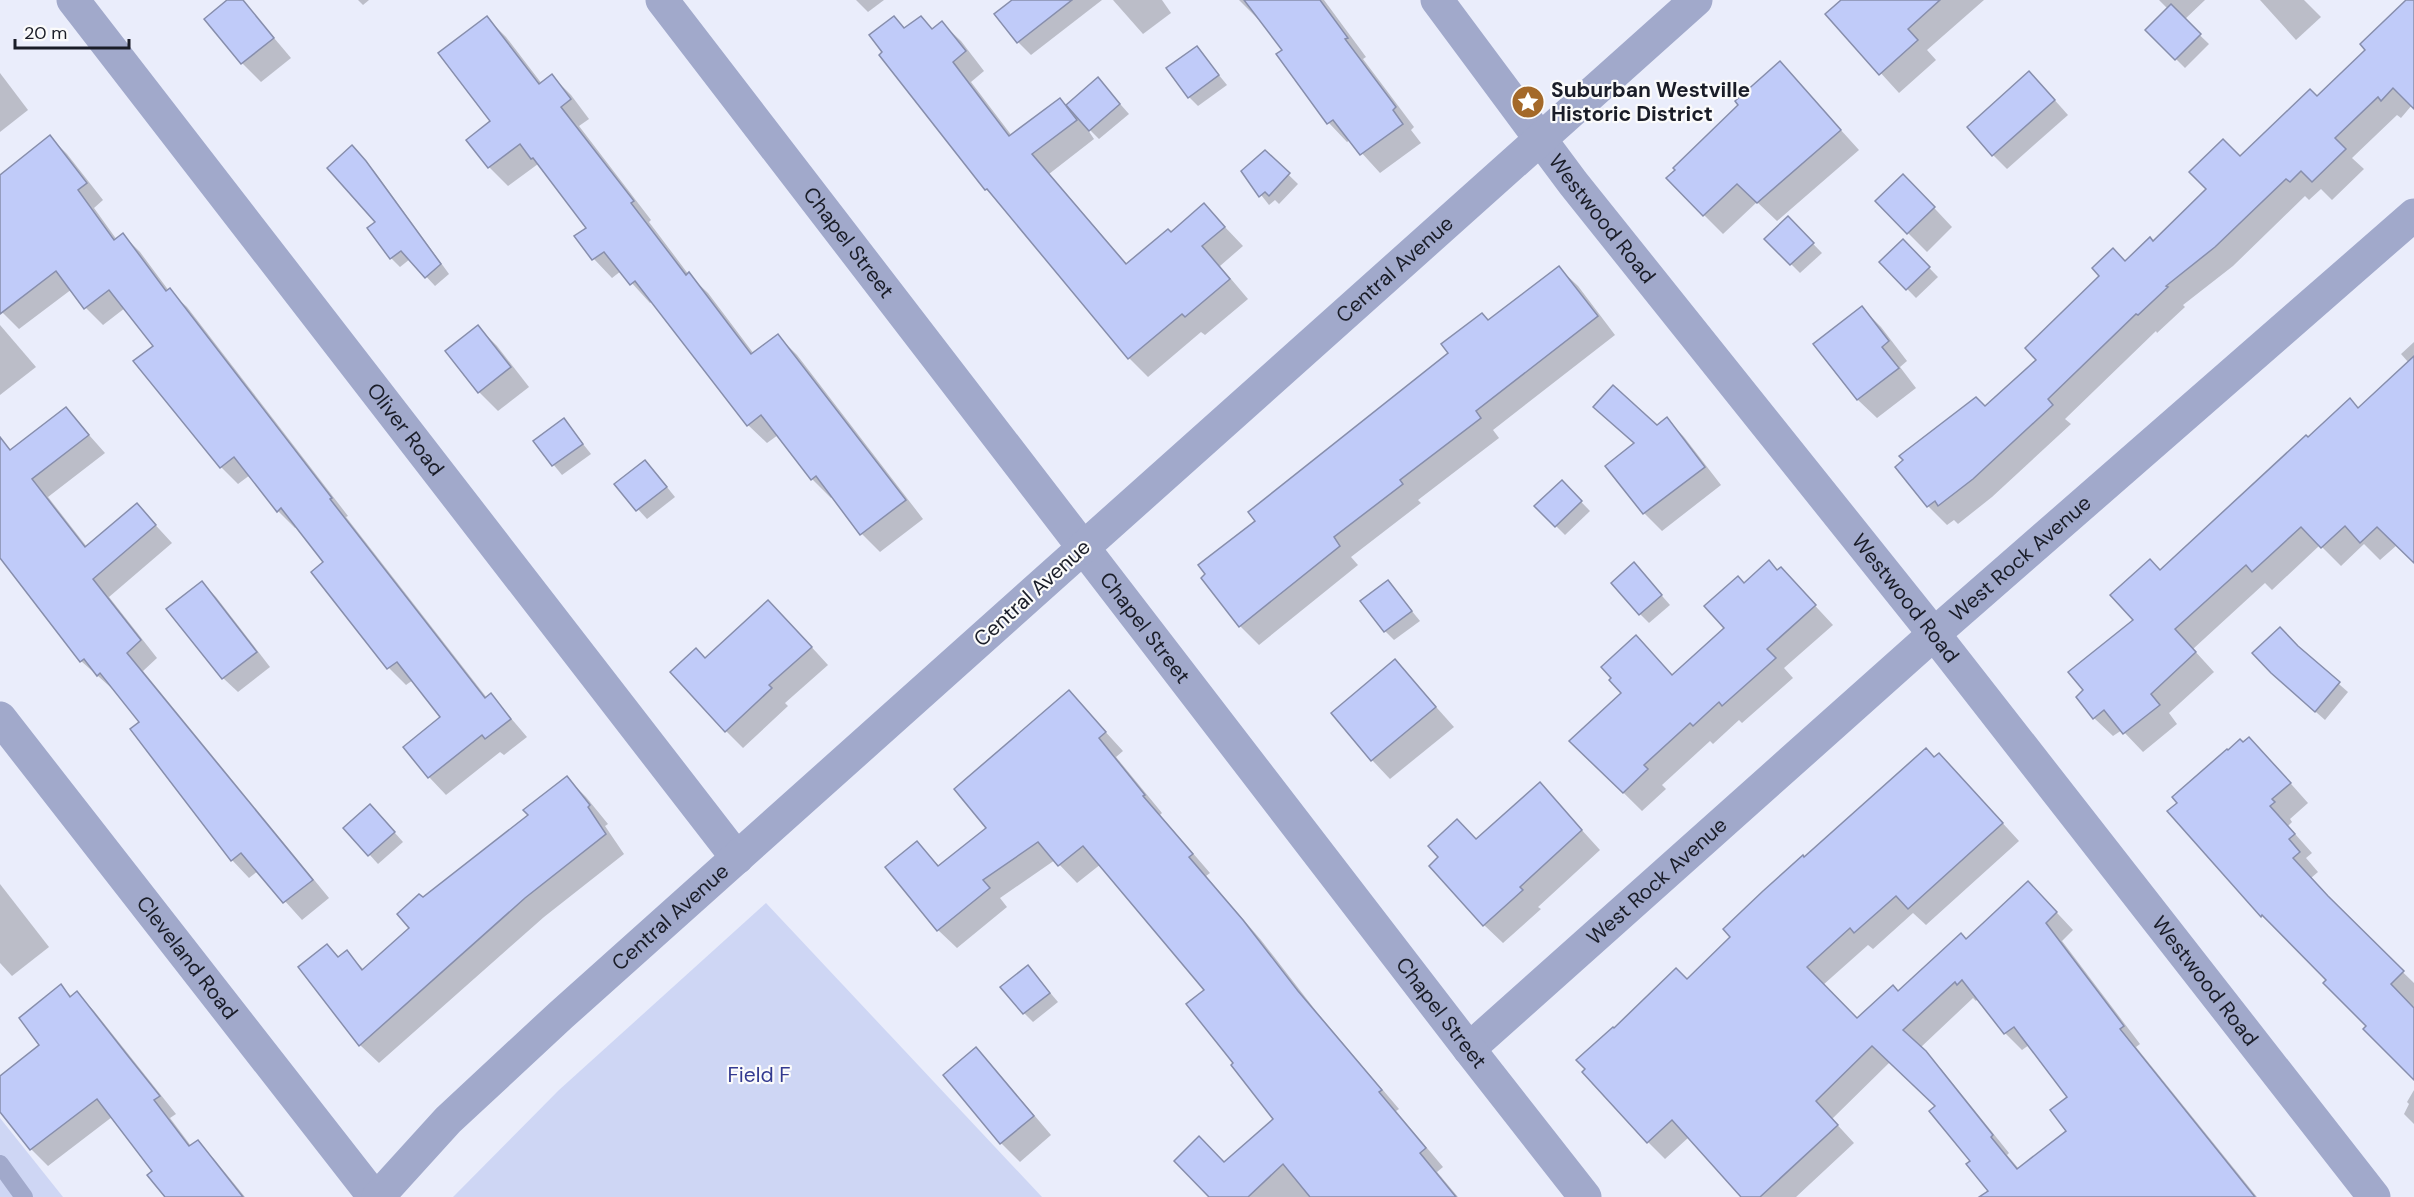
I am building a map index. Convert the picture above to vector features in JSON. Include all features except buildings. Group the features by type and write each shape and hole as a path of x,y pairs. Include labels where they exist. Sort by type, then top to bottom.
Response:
{"street":[{"name":"Oliver Road","path":"73,0 737,858"},
{"name":"Chapel Street","path":"662,0 1469,1049 1586,1197"},
{"name":"Westwood Road","path":"1437,0 1540,139 1934,634 2374,1197"},
{"name":"Central Avenue","path":"376,1197 448,1120 561,1015 1696,0"},
{"name":"West Rock Avenue","path":"1469,1049 1934,634 2414,215"},
{"name":"Cleveland Road","path":"0,718 376,1197"}],"lane":[{"path":"0,1164 24,1197"}],"green space":[{"name":"Field F","path":"766,903 1042,1197 453,1197 559,1090"},
{"path":"0,1118 63,1197 0,1197"}],"place":[{"name":"Suburban Westville Historic District","path":"1528,102"}]}
